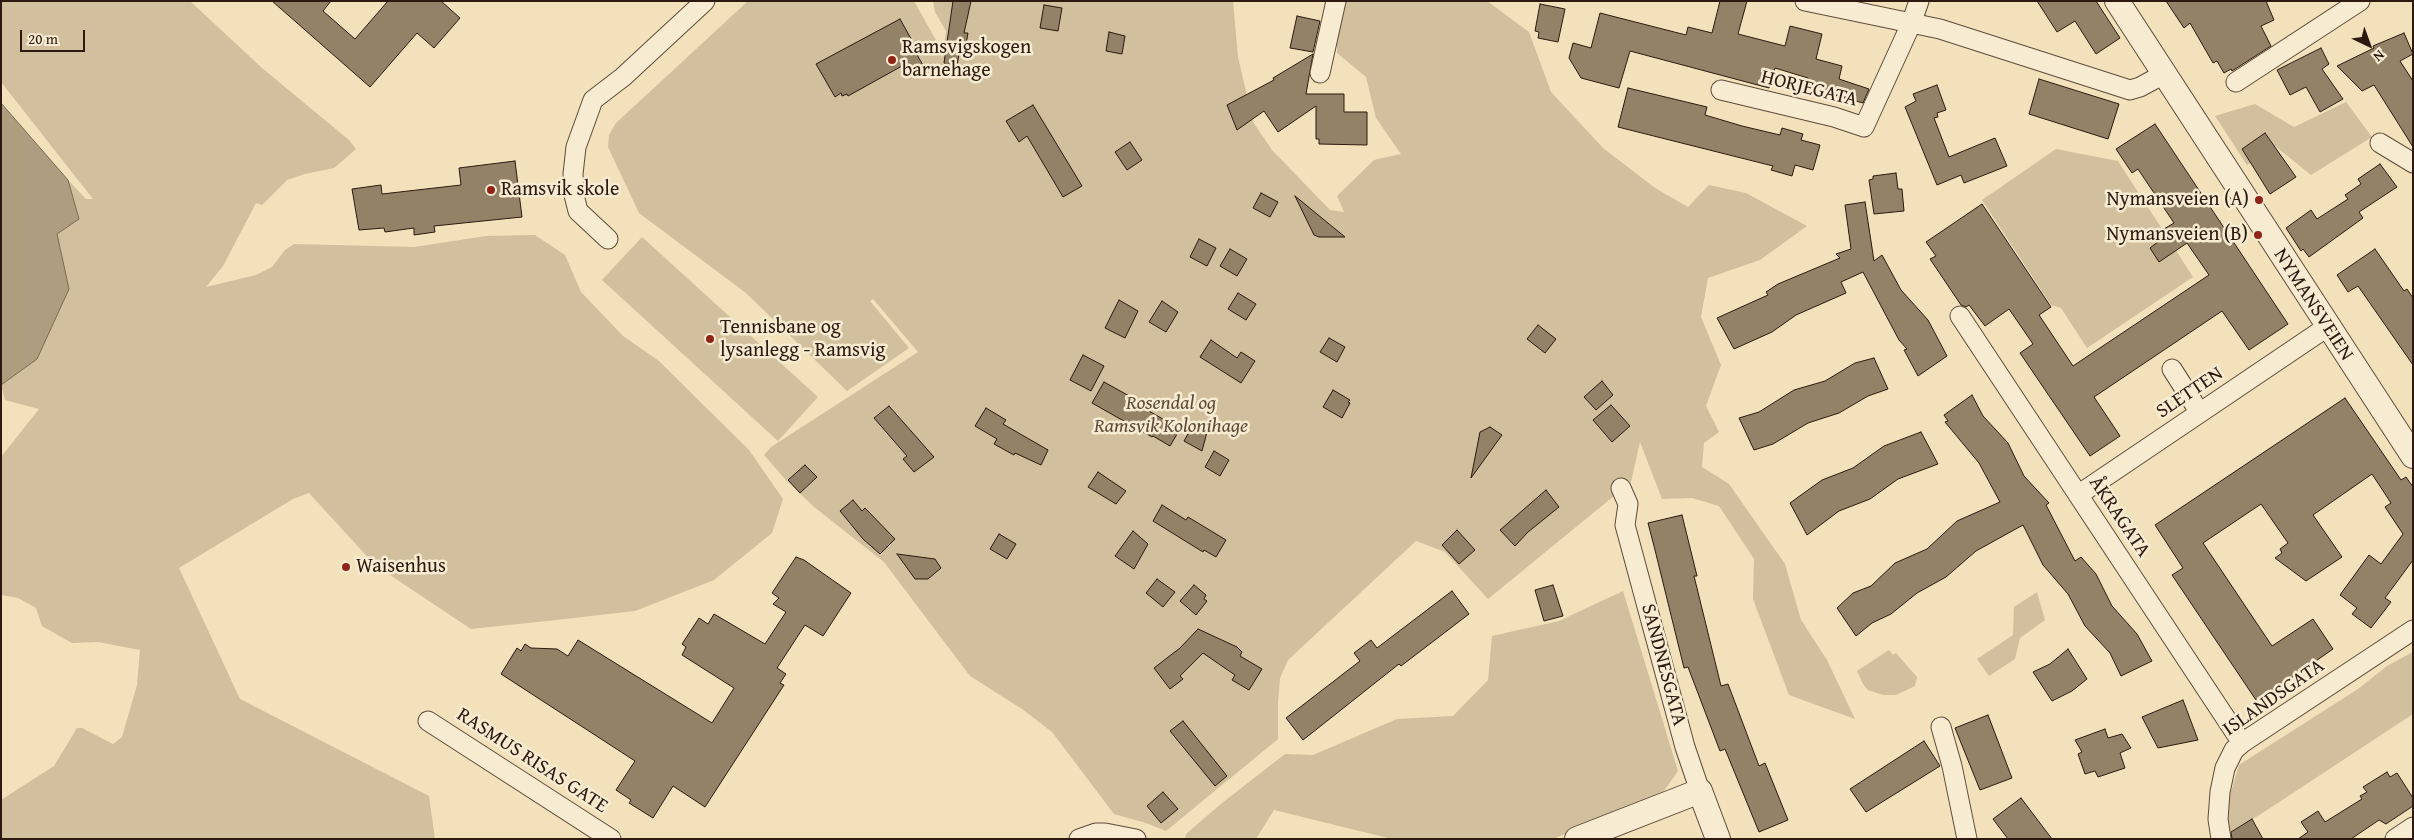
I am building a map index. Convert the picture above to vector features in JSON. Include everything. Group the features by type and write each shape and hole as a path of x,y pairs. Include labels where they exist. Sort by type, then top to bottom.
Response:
{"street":[{"path":"608,239 578,210 574,195 573,174 576,147 593,100 623,77 705,1"},
{"path":"1320,72 1336,1"},
{"path":"1805,1 1976,39 2063,70 2130,90 2140,87 2164,74"},
{"path":"1911,24 1919,1"},
{"name":"NYMANSVEIEN","path":"2117,1 2327,327 2413,456"},
{"path":"2236,82 2360,1"},
{"name":"HORJEGATA","path":"1721,90 1834,117 1864,127 1911,24"},
{"path":"2380,143 2413,163"},
{"name":"ÅKRAGATA","path":"1960,316 2242,743"},
{"name":"SLETTEN","path":"2078,496 2327,327"},
{"name":"SLETTEN","path":"2172,369 2200,413"},
{"name":"SANDNESGATA","path":"1622,488 1628,504 1625,526 1685,747 1718,839"},
{"name":"ISLANDSGATA","path":"2221,839 2218,819 2223,776 2229,758 2242,743 2413,630"},
{"name":"RASMUS RISAS GATE","path":"428,721 611,839"},
{"path":"1940,728 1952,766 1967,839"},
{"path":"1577,839 1700,791"},
{"path":"2395,839 2413,827"},
{"path":"1079,839 1105,832 1136,839"}],"green space":[{"path":"1,1 190,1 262,68 349,140 356,149 334,168 287,180 262,205 256,203 223,266 206,287 256,275 272,267 285,250 294,244 414,247 486,236 535,235 565,255 581,292 623,336 659,361 749,450 783,499 772,533 714,580 635,611 471,629 375,565 309,493 293,499 179,568 240,699 429,796 435,839 1,839 1,800 54,766 77,728 82,728 113,744 122,737 137,685 140,650 98,642 72,643 42,626 36,608 18,598 1,595 1,457 39,409 5,400 1,385 37,359 69,289 57,234 79,219 68,180 86,199 93,199 1,82"},
{"name":"Rosendal og Ramsvik Kolonihage","path":"748,1 914,1 937,42 942,59 946,31 935,12 933,1 1233,1 1238,57 1253,122 1272,150 1330,210 1344,212 1337,196 1374,160 1401,154 1376,118 1366,77 1337,53 1337,43 1345,1 1487,1 1529,32 1551,92 1603,148 1655,188 1688,207 1709,185 1746,193 1807,226 1760,260 1708,278 1701,317 1721,365 1706,406 1719,432 1704,443 1702,467 1729,484 1785,564 1801,620 1827,660 1855,719 1789,695 1753,599 1754,559 1719,506 1692,498 1662,499 1640,442 1631,482 1488,599 1445,552 1416,541 1288,660 1280,678 1278,739 1166,831 1114,814 1052,732 1022,709 970,676 884,562 814,507 764,455 771,447 918,352 873,299 870,301 909,348 847,391 746,293 639,213 608,147 609,135 616,123"},
{"path":"2346,102 2372,137 2311,175 2275,146 2247,165 2215,116 2255,104 2294,127"},
{"path":"2056,149 2118,161 2193,277 2087,348 2061,308 2051,305 1982,200"},
{"name":"Tennisbane og lysanlegg - Ramsvig","path":"642,237 818,397 778,441 602,280"},
{"path":"1623,591 1678,771 1664,791 1553,839 1392,839 1274,810 1256,839 1185,838 1186,834 1222,803 1285,754 1313,755 1397,719 1453,716 1488,680 1492,636 1559,621"},
{"path":"2037,592 2045,620 2020,638 2015,659 1989,676 1977,659 2013,635 2014,607"},
{"path":"1889,650 1893,655 1896,653 1917,677 1915,686 1896,695 1883,695 1868,690 1857,671"},
{"path":"2413,652 2413,714 2261,814 2228,833 2227,805 2239,765 2358,689 2387,666"}],"shaded area":[{"path":"1,103 68,180 79,219 57,234 69,289 37,359 1,385"}],"building":[{"path":"272,1 331,1 323,11 355,39 388,1 441,1 460,18 434,48 417,33 370,87"},
{"path":"953,1 971,1 964,33 968,33 964,55 959,54 957,66 944,63"},
{"path":"1720,1 1747,1 1738,34 1785,46 1790,26 1822,34 1816,59 1842,66 1839,79 1869,89 1863,103 1805,87 1808,78 1775,68 1769,88 1630,51 1619,88 1581,78 1569,58 1573,43 1591,48 1600,13 1686,35 1688,27 1712,33"},
{"path":"2037,1 2096,1 2120,38 2096,54 2075,21 2057,32"},
{"path":"2166,1 2266,1 2274,20 2261,26 2271,46 2232,71 2231,69 2224,73 2217,61 2213,63 2190,23 2184,28"},
{"path":"1540,4 1565,9 1558,42 1538,38 1539,32 1535,31"},
{"path":"1044,5 1062,8 1058,31 1040,28"},
{"path":"1297,16 1320,21 1313,52 1290,48"},
{"path":"900,19 919,53 916,53 924,67 907,76 902,66 848,96 847,94 842,96 841,93 835,97 816,64"},
{"path":"1109,32 1125,36 1122,54 1106,51"},
{"path":"2404,33 2413,54 2400,61 2413,81 2413,147 2374,85 2362,91 2337,66 2374,48 2373,46"},
{"path":"2321,48 2329,64 2322,69 2343,99 2320,112 2306,87 2290,95 2277,70"},
{"path":"1313,54 1306,94 1344,94 1344,112 1367,112 1367,145 1319,144 1319,139 1316,139 1316,106 1278,132 1264,111 1237,130 1227,105 1274,80 1273,78"},
{"path":"2039,79 2119,104 2108,139 2029,114"},
{"path":"1937,85 1946,110 1937,113 1938,117 1934,118 1949,157 1995,138 2007,166 1964,183 1961,175 1937,185 1905,107 1916,101 1913,94"},
{"path":"1628,88 1707,107 1705,115 1742,126 1780,135 1782,128 1803,134 1801,140 1820,145 1813,170 1795,165 1792,176 1771,170 1773,166 1618,127"},
{"path":"1033,105 1082,186 1063,197 1027,136 1019,142 1006,121"},
{"path":"2155,124 2288,324 2249,350 2222,311 2094,397 2120,436 2090,456 2020,353 2033,344 2009,309 1985,326 1969,305 1966,307 1961,305 1930,259 1936,256 1926,242 1982,204 2051,307 2039,315 2073,366 2209,275 2187,243 2159,262 2150,248 2163,238 2159,232 2174,223 2138,169 2132,173 2116,149"},
{"path":"2265,133 2296,177 2270,194 2242,149"},
{"path":"1130,142 1142,160 1127,170 1115,152"},
{"path":"515,161 522,217 434,226 435,232 414,235 414,228 385,232 384,228 359,230 352,189 381,185 382,194 461,185 459,168"},
{"path":"2380,164 2397,187 2359,212 2363,218 2309,257 2303,249 2301,251 2286,228 2311,210 2317,219 2348,199 2345,195 2361,184 2358,179"},
{"path":"1896,173 1898,189 1902,189 1904,211 1874,214 1869,180 1873,179 1873,176"},
{"path":"1261,193 1278,202 1270,217 1253,208"},
{"path":"1295,196 1345,237 1319,237 1314,235"},
{"path":"1865,202 1874,261 1882,255 1901,290 1928,320 1947,356 1918,376 1904,350 1907,349 1899,340 1863,272 1841,282 1846,293 1796,315 1772,332 1734,349 1717,318 1768,295 1766,292 1778,284 1840,258 1836,254 1851,249 1845,205"},
{"path":"1199,239 1216,248 1207,266 1190,257"},
{"path":"1230,249 1247,259 1237,276 1220,266"},
{"path":"2375,249 2404,291 2407,289 2413,298 2413,365 2358,286 2348,292 2337,275"},
{"path":"1238,293 1256,304 1246,320 1228,309"},
{"path":"1119,300 1138,311 1125,338 1105,328"},
{"path":"1162,301 1178,312 1166,332 1149,322"},
{"path":"1538,325 1556,339 1545,353 1527,339"},
{"path":"1329,338 1345,347 1337,362 1320,352"},
{"path":"1211,340 1237,358 1241,352 1255,361 1241,383 1200,357"},
{"path":"1083,355 1104,366 1091,391 1070,380"},
{"path":"1874,358 1888,389 1868,396 1839,413 1808,423 1773,444 1754,450 1739,418 1759,412 1794,390 1825,381 1855,363"},
{"path":"1602,381 1613,395 1596,410 1584,397"},
{"path":"1104,382 1151,408 1149,411 1180,429 1170,446 1092,403"},
{"path":"1333,390 1350,400 1342,418 1323,407"},
{"path":"1972,395 1983,416 2008,443 2024,476 2049,503 2046,505 2075,561 2081,557 2096,574 2112,606 2137,634 2152,661 2121,676 2110,653 2085,626 2068,594 2043,565 2023,525 1976,551 1946,577 1917,593 1891,614 1872,623 1856,636 1837,608 1853,593 1871,586 1895,563 1927,549 1957,521 2000,502 1979,463 1945,422 1948,421 1944,415"},
{"path":"2345,398 2401,480 2406,477 2413,487 2413,560 2385,598 2391,602 2371,628 2352,614 2357,608 2340,595 2369,555 2381,564 2403,534 2385,507 2391,503 2372,474 2313,515 2342,557 2306,581 2275,558 2282,553 2280,549 2288,543 2261,504 2203,543 2272,646 2313,619 2333,649 2258,703 2172,575 2183,568 2155,525"},
{"path":"1611,405 1630,426 1612,442 1593,420"},
{"path":"889,406 934,457 914,472 903,459 907,456 874,418"},
{"path":"986,408 1006,420 1003,424 1048,450 1041,465 1015,453 1014,455 994,444 997,439 975,426"},
{"path":"1193,425 1207,432 1202,451 1184,441"},
{"path":"1490,427 1502,435 1471,478 1480,432"},
{"path":"1921,432 1938,464 1898,479 1870,499 1839,511 1807,535 1790,503 1822,480 1853,468 1884,446"},
{"path":"1214,451 1229,460 1220,476 1205,467"},
{"path":"805,465 817,477 800,493 788,480"},
{"path":"1098,472 1126,491 1116,504 1088,487"},
{"path":"1546,490 1559,507 1528,532 1515,546 1500,530"},
{"path":"853,500 862,511 865,508 895,539 880,554 863,539 840,511"},
{"path":"1162,505 1186,520 1188,517 1226,540 1216,557 1204,550 1203,552 1153,521"},
{"path":"1682,515 1697,576 1694,576 1721,686 1728,684 1759,766 1765,763 1788,820 1759,832 1725,749 1720,751 1688,667 1684,668 1648,523"},
{"path":"1457,530 1475,550 1459,564 1442,545"},
{"path":"1133,531 1148,544 1134,569 1115,556"},
{"path":"999,534 1016,544 1007,559 990,549"},
{"path":"897,554 935,559 941,568 928,579 915,579"},
{"path":"796,557 804,560 851,593 823,636 805,625 777,668 786,674 780,683 784,685 705,807 673,786 653,818 629,803 631,800 616,790 635,761 501,674 517,648 521,651 525,644 531,648 557,649 568,656 578,640 712,723 734,688 682,655 686,647 682,644 699,618 708,624 714,614 765,644 786,612 773,604 779,598 772,593"},
{"path":"1157,579 1175,592 1163,607 1146,593"},
{"path":"1194,585 1206,595 1204,599 1207,601 1196,615 1180,601"},
{"path":"1553,585 1563,616 1544,621 1535,590"},
{"path":"1452,591 1469,614 1401,666 1399,664 1303,740 1286,718 1360,661 1354,653 1371,640 1377,648"},
{"path":"1198,629 1237,647 1242,652 1240,656 1262,669 1249,690 1232,680 1235,675 1203,653 1180,676 1183,679 1170,689 1154,668 1180,648"},
{"path":"2068,649 2087,679 2072,691 2052,701 2033,672 2050,664"},
{"path":"2183,700 2198,740 2158,748 2142,717"},
{"path":"1988,715 2012,778 1980,790 1955,728"},
{"path":"1183,721 1227,776 1215,786 1170,731"},
{"path":"2105,729 2108,738 2122,734 2131,748 2120,753 2125,768 2098,777 2095,771 2085,774 2078,754 2082,752 2075,740"},
{"path":"1924,741 1940,766 1866,812 1850,789"},
{"path":"2387,772 2390,777 2397,773 2413,798 2413,806 2386,824 2379,820 2351,839 2298,839 2308,832 2301,822 2318,811 2325,822 2362,799 2360,796 2367,792 2363,787"},
{"path":"1163,792 1178,809 1161,823 1147,806"},
{"path":"2021,798 2052,839 2008,839 1993,819"},
{"path":"2252,819 2263,839 2232,839 2231,832"}],"place":[{"name":"Ramsvigskogen barnehage","path":"892,60"},
{"name":"Ramsvik skole","path":"491,190"},
{"name":"Nymansveien (A)","path":"2259,200"},
{"name":"Nymansveien (B)","path":"2258,235"},
{"name":"Tennisbane og lysanlegg - Ramsvig","path":"710,339"},
{"name":"Waisenhus","path":"346,567"}]}
